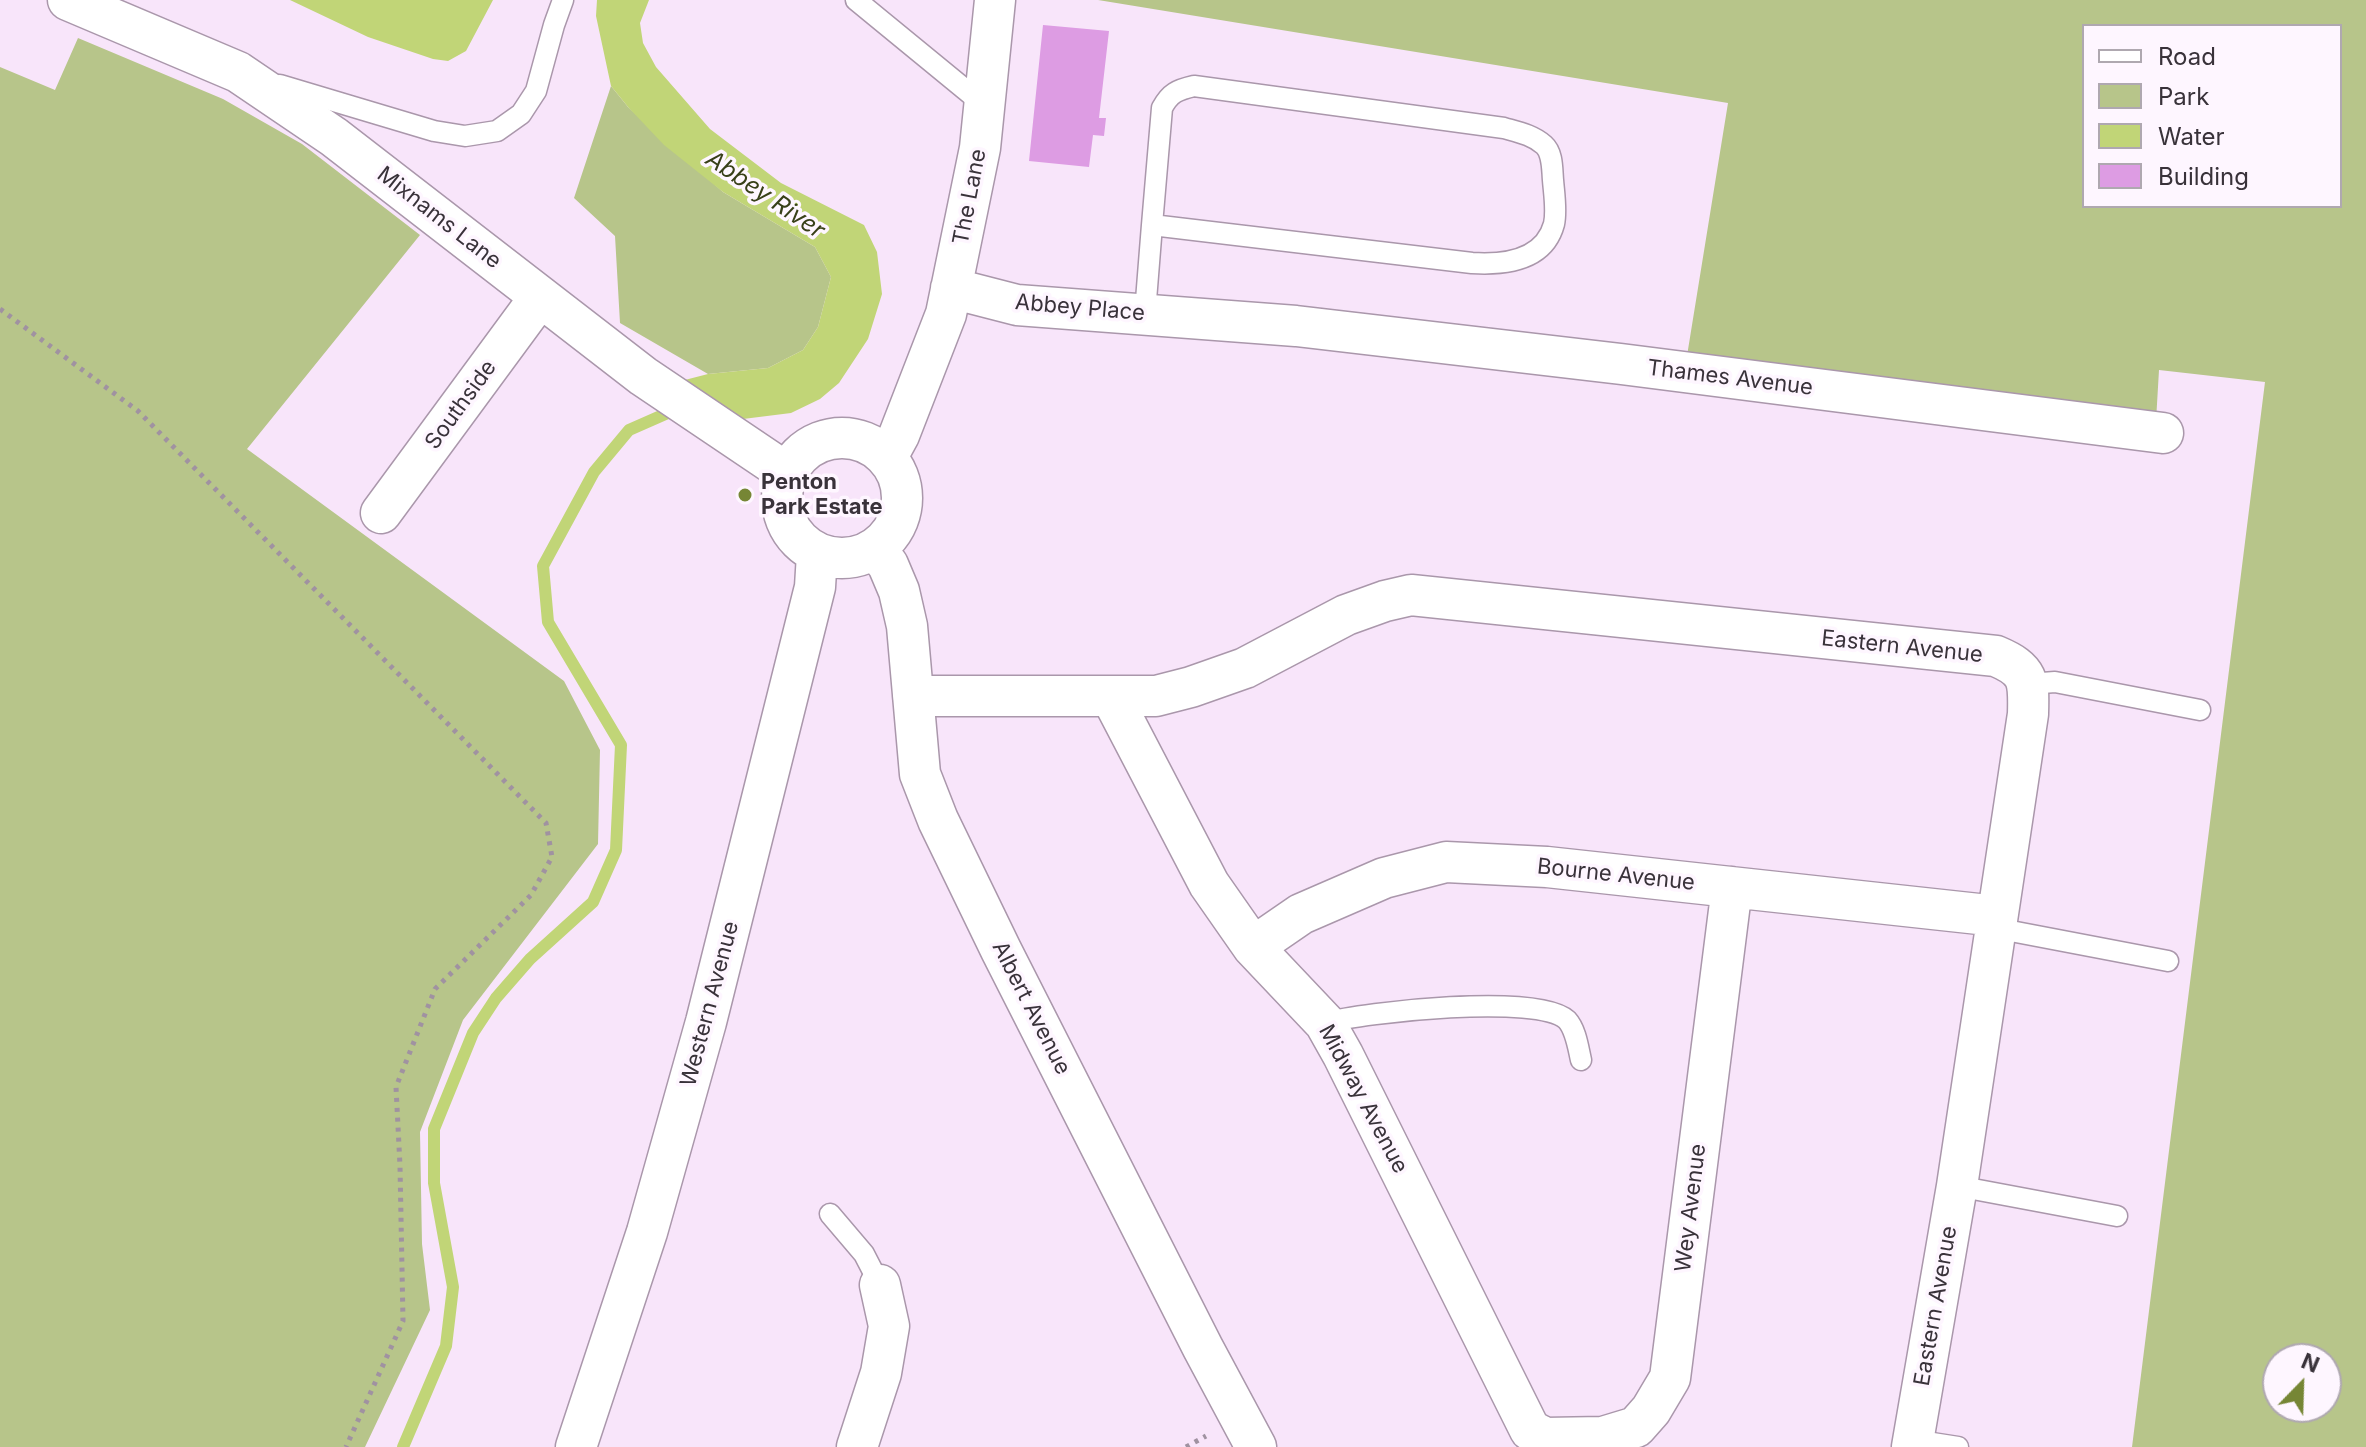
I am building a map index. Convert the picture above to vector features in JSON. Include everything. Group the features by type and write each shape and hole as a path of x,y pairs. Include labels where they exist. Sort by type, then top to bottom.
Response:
{"street":[{"name":"Mixnams Lane","path":"68,0 238,72 334,137 643,376 787,473"},
{"name":"The Lane","path":"951,288 980,148 995,0"},
{"name":"Abbey Place","path":"951,288 1017,305 1296,326"},
{"path":"887,457 899,435 946,314 951,288"},
{"name":"Southside","path":"381,513 540,297"},
{"name":"Thames Avenue","path":"1296,326 2163,433"},
{"path":"845,438 868,443 887,457 899,477 903,501 898,524 884,543 864,555 840,559 817,554 798,539 786,520 782,496 787,473 801,454 821,441 845,438"},
{"name":"Albert Avenue","path":"875,548 888,565 899,591 907,626 920,774 938,820 1203,1348 1256,1447"},
{"name":"Western Avenue","path":"576,1447 647,1232 706,1022 815,587 817,554"},
{"name":"Eastern Avenue","path":"1111,696 1156,696 1191,687 1245,668 1346,615 1411,595 1996,656 2014,664 2029,684 2028,714 1957,1186 1913,1443"},
{"path":"913,696 1111,696"},
{"name":"Midway Avenue","path":"1111,696 1209,884 1253,947 1325,1023 1530,1430 1545,1438"},
{"name":"Bourne Avenue","path":"1253,947 1301,914 1384,878 1446,862 1547,867 1732,887 1996,922"},
{"name":"Wey Avenue","path":"1545,1438 1603,1437 1636,1427 1651,1410 1670,1378 1732,887"},
{"path":"857,1447 881,1373 889,1326 880,1285"}],"lane":[{"path":"238,72 434,131 465,136 497,131 521,114 536,91 563,0"},
{"path":"856,0 984,105"},
{"path":"1145,313 1152,225 1162,108 1168,96 1179,90 1194,86 1504,128 1526,134 1547,147 1551,161 1554,223 1543,244 1524,258 1500,265 1152,225"},
{"path":"2029,684 2055,682 2200,710"},
{"path":"1996,922 2168,961"},
{"path":"1325,1023 1348,1016 1409,1010 1476,1006 1531,1008 1555,1013 1567,1021 1576,1036 1581,1060"},
{"path":"1957,1186 2117,1216"},
{"path":"830,1214 864,1254 880,1285"},
{"path":"1913,1443 1958,1447"}],"path":[{"path":"0,309 138,411 546,823 552,857 531,895 435,989 396,1087 403,1321 346,1447"}],"green space":[{"path":"1098,0 2366,0 2366,1447 2132,1447 2265,382 2159,370 2156,421 1686,362 1728,103"},
{"path":"78,38 223,99 302,144 420,235 247,449 564,681 600,750 598,844 463,1020 420,1132 422,1244 430,1310 365,1447 0,1447 0,67 55,90"},
{"path":"611,86 628,107 723,192 815,247 831,277 818,327 803,350 768,368 708,374 620,323 615,236 574,198"}],"water":[{"path":"290,0 493,0 466,51 448,61 368,37"},
{"path":"597,0 649,0 640,23 643,43 656,67 710,129 781,183 864,225 877,252 882,294 868,339 839,383 820,399 791,413 735,420 677,382 708,374 768,368 803,350 818,327 831,277 815,247 723,192 664,145 628,107 611,86 596,16"}],"building":[{"path":"1043,25 1109,31 1099,118 1106,118 1104,136 1093,135 1089,167 1029,161"}],"waterway":[{"name":"Abbey River","path":"403,1447 446,1346 453,1287 434,1183 434,1129 473,1033 496,998 530,959 593,902 616,850 621,745 548,622 543,566 594,472 629,430 679,408"}],"place":[{"name":"Penton Park Estate","path":"745,495"}]}
